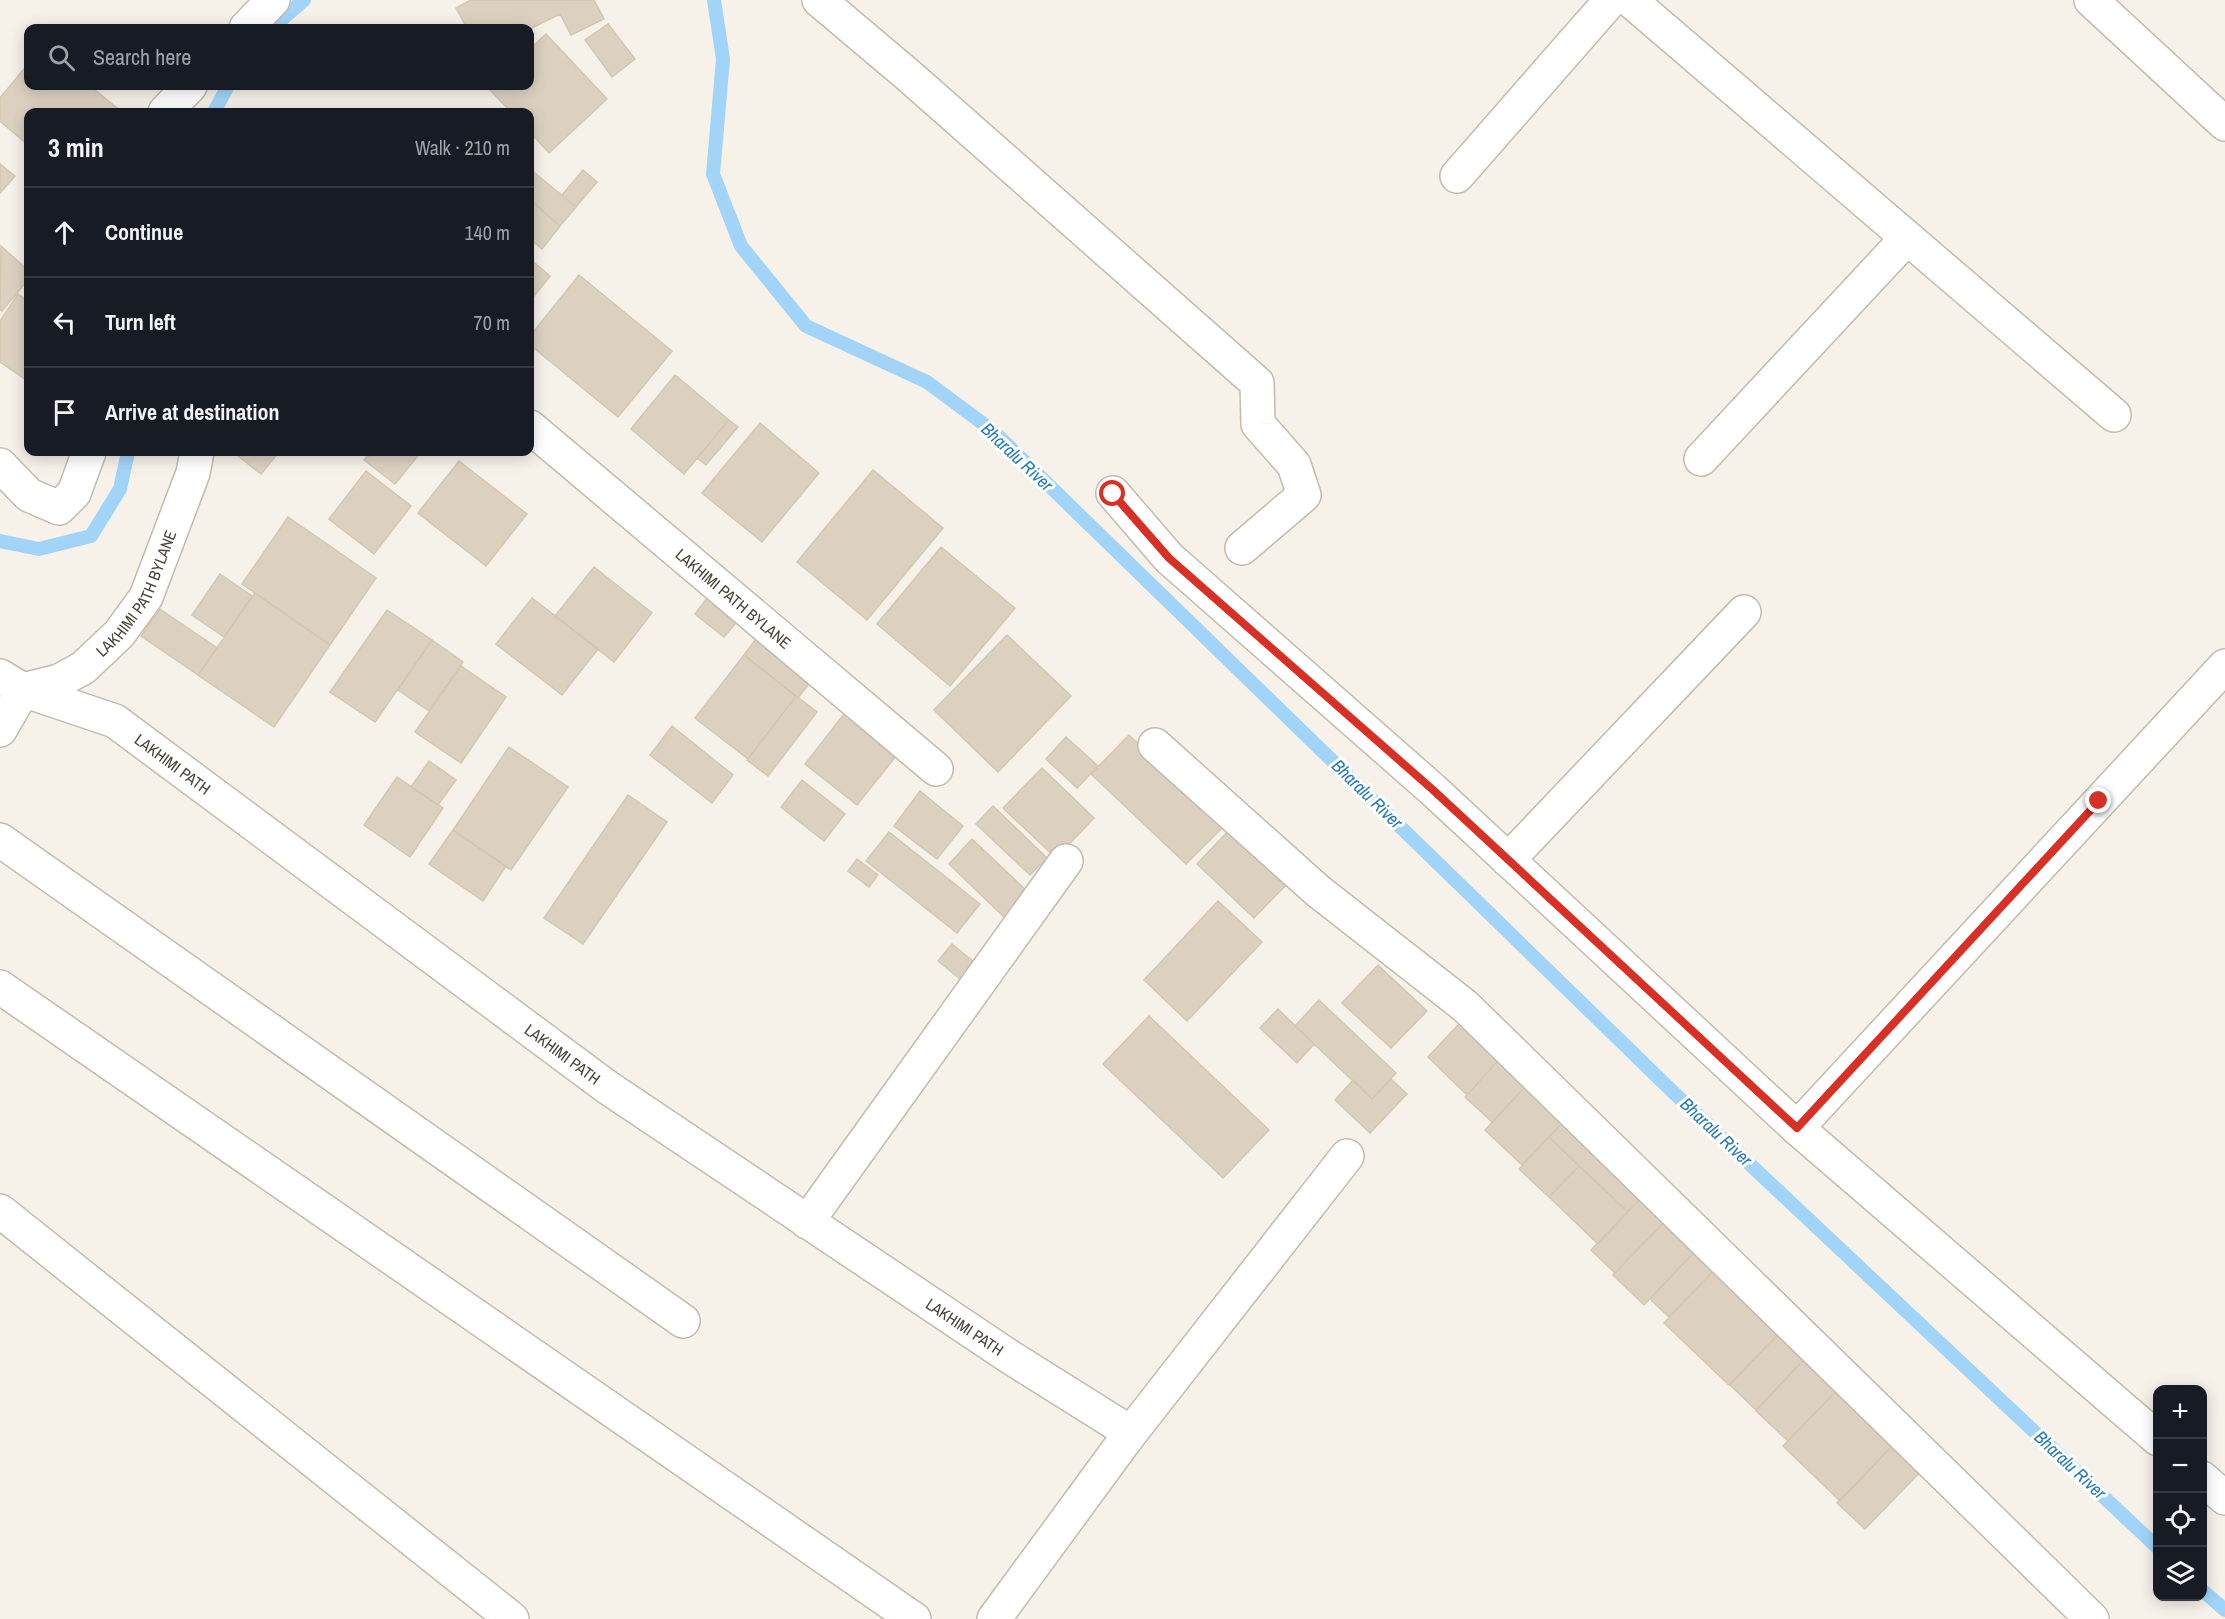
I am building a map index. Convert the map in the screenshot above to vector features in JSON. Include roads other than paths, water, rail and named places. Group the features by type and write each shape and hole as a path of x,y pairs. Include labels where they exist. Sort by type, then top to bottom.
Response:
{"street":[{"path":"250,24 273,0"},
{"path":"819,0 1257,383 1258,424 1294,465 1304,495 1242,548"},
{"path":"1457,176 1611,0"},
{"path":"1630,0 2114,415"},
{"path":"2091,0 2225,124"},
{"path":"169,108 186,90"},
{"path":"1701,459 1907,238"},
{"name":"LAKHIMI PATH BYLANE","path":"534,430 936,769"},
{"path":"0,465 29,495 59,508 74,493 88,456"},
{"name":"LAKHIMI PATH BYLANE","path":"12,683 59,681 83,668 119,634 146,597 193,473 196,456"},
{"path":"1113,494 1169,558 1424,781 1797,1128 2153,1436"},
{"path":"1508,860 1744,612"},
{"path":"1797,1128 2225,666"},
{"path":"0,730 12,683"},
{"name":"LAKHIMI PATH","path":"12,683 115,721 607,1088 1010,1357 1120,1426 1126,1439"},
{"path":"1155,745 1318,891 1465,1006 2092,1619"},
{"path":"0,840 683,1321"},
{"path":"807,1222 1066,861"},
{"path":"0,987 914,1619"},
{"path":"994,1619 1126,1439 1347,1156"},
{"path":"0,1211 513,1619"},
{"path":"2207,1482 2225,1498"}],"waterway":[{"name":"Bharalu River","path":"277,24 304,0"},
{"name":"Bharalu River","path":"714,0 723,59 713,174 741,246 806,326 927,382 993,431 1673,1092 2157,1547"},
{"name":"Bharalu River","path":"216,108 226,90"},
{"name":"Bharalu River","path":"0,541 39,549 91,536 120,489 127,456"},
{"name":"Bharalu River","path":"2207,1594 2225,1610"}]}
